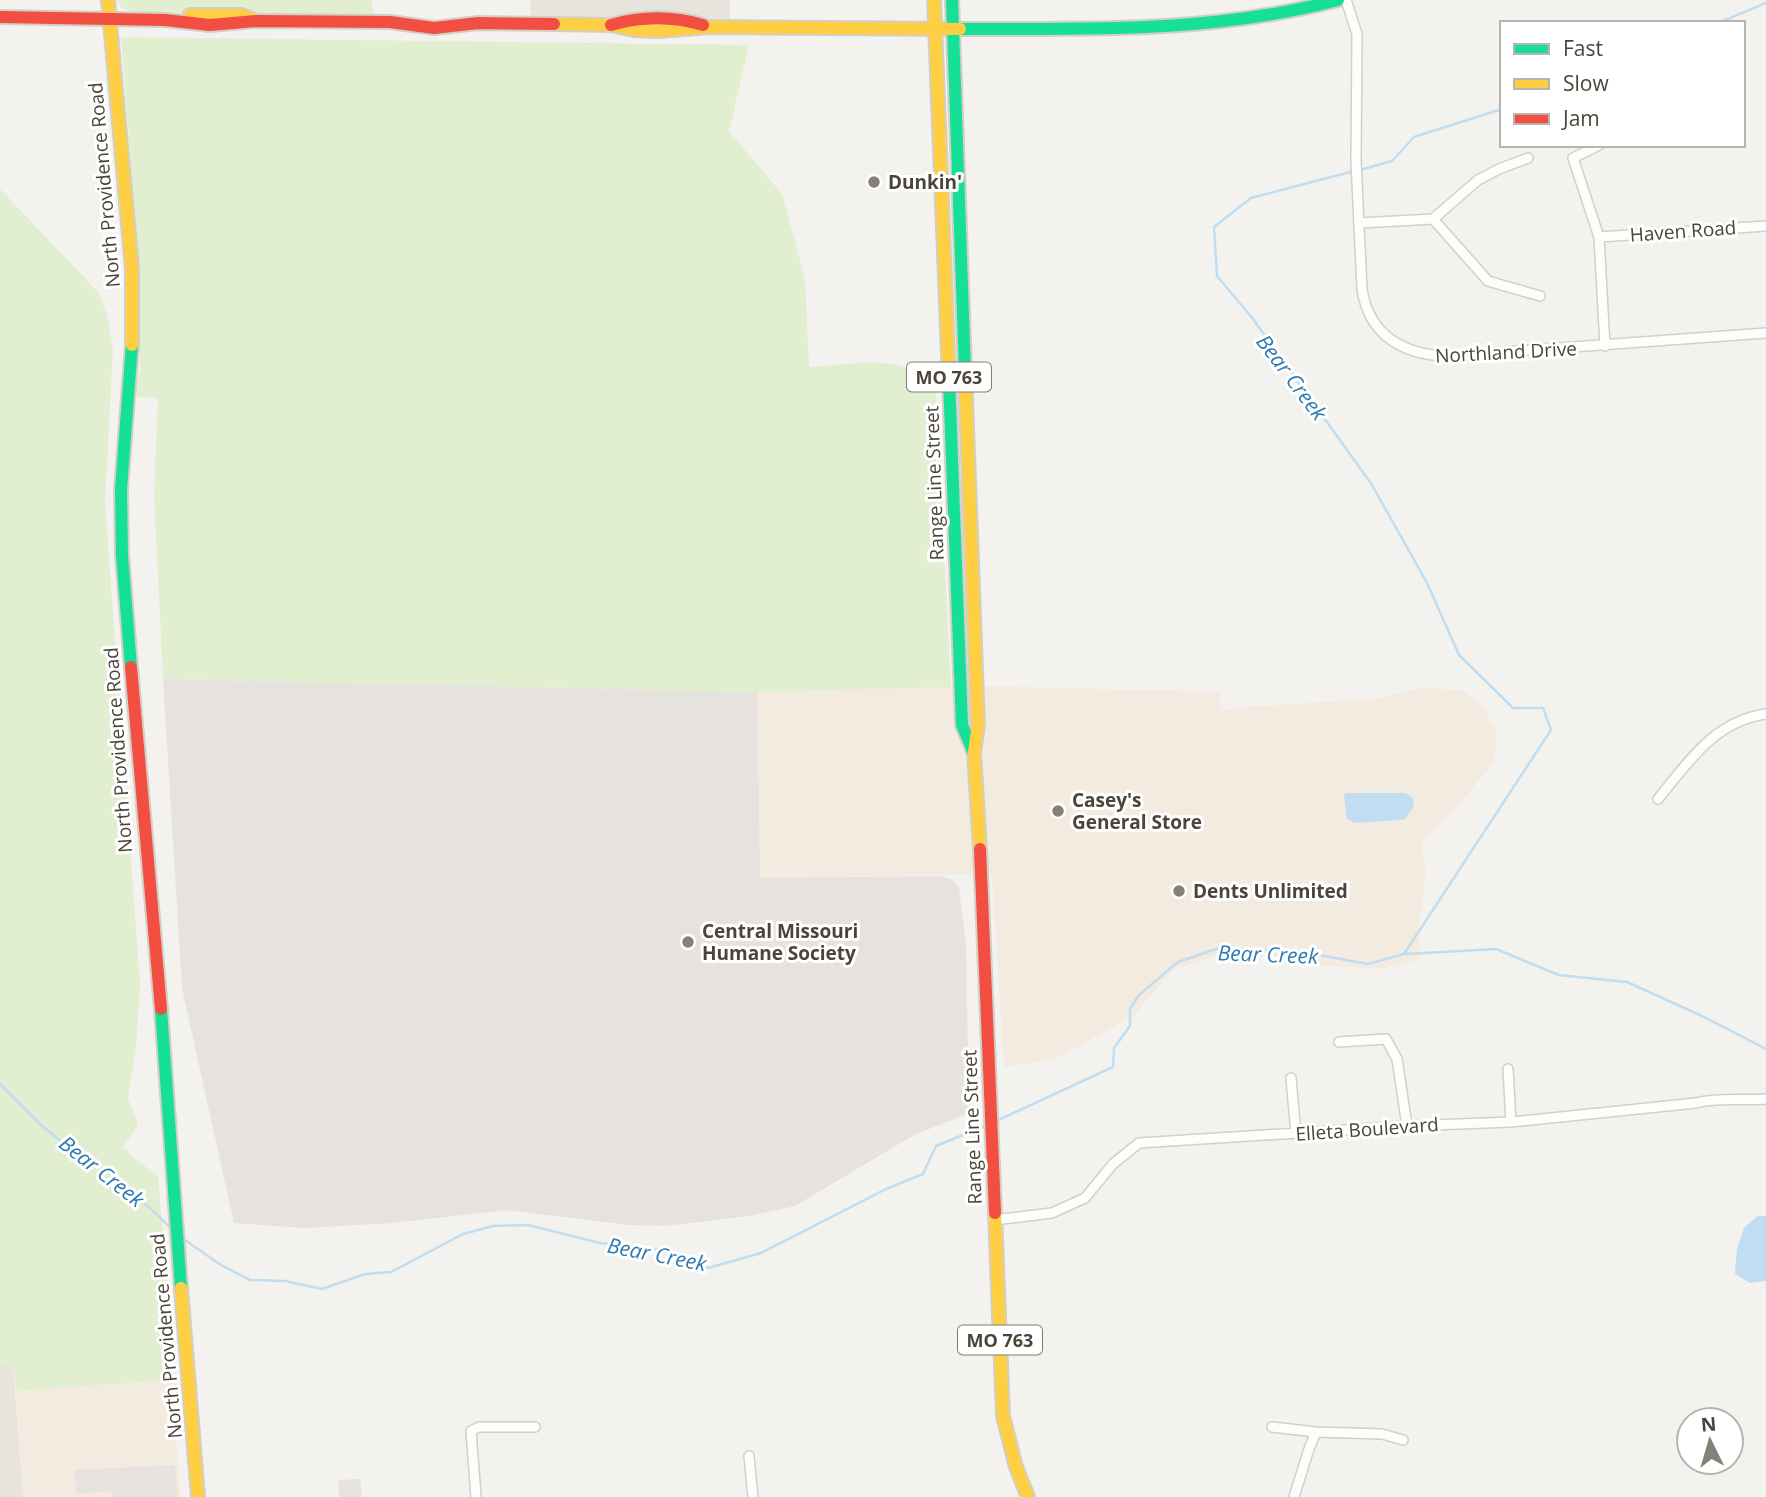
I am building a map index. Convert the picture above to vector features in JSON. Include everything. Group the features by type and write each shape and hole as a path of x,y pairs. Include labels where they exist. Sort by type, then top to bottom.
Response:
{"street":[{"name":"North Providence Road","path":"108,0 132,269 132,339 121,489 122,555 145,848 158,967 198,1497"},
{"name":"Range Line Street","path":"934,0 962,725 974,752"},
{"name":"Range Line Street","path":"953,0 978,725 974,752 1003,1416 1016,1467 1028,1497"},
{"name":"Northland Drive","path":"1346,0 1357,34 1356,161 1360,278 1364,304 1380,331 1403,347 1427,356 1766,334"},
{"path":"0,17 242,24 256,21 390,22 406,17 463,18 478,23 611,25 627,30 687,30 708,27 1102,30 1233,21 1292,12 1329,1"},
{"path":"1595,147 1573,158 1599,237 1605,346"},
{"path":"1359,223 1433,219 1478,180 1528,158"},
{"path":"943,214 953,239 957,321 965,343"},
{"path":"1433,219 1488,281 1540,296"},
{"name":"Haven Road","path":"1599,237 1766,226"},
{"path":"948,352 960,382 962,460 969,477"},
{"path":"1658,799 1712,737 1730,724 1766,714"},
{"path":"1339,1042 1386,1039 1397,1059 1407,1126"},
{"path":"1508,1069 1511,1122"},
{"path":"1291,1078 1296,1134"},
{"name":"Elleta Boulevard","path":"994,1220 1052,1213 1085,1198 1113,1164 1139,1143 1511,1122 1696,1103 1714,1098 1739,1101 1766,1099"},
{"path":"476,1497 471,1431 479,1427 535,1427"},
{"path":"1272,1427 1316,1432 1382,1434 1403,1440"},
{"path":"1294,1497 1308,1449 1316,1432"},
{"path":"750,1456 753,1497"}],"shaded area":[{"path":"530,0 730,0 730,19 531,16"},
{"path":"163,679 757,692 760,878 940,876 953,880 959,888 966,945 969,1113 914,1135 795,1206 749,1216 665,1226 630,1225 506,1210 393,1223 304,1228 234,1223 182,988"},
{"path":"990,686 1220,692 1221,711 1243,707 1374,699 1423,688 1462,690 1483,707 1497,732 1494,762 1421,844 1426,875 1419,923 1420,959 1382,969 1316,965 1248,950 1213,957 1173,970 1134,1015 1056,1059 1004,1067 992,874 759,878 757,692"},
{"path":"13,1364 23,1497 0,1497 0,1365"},
{"path":"172,1380 180,1497 23,1497 16,1391"},
{"path":"175,1465 178,1497 112,1497 111,1491 77,1494 74,1470"},
{"path":"360,1479 362,1497 339,1497 338,1480"}],"green space":[{"path":"116,0 372,0 373,15 135,12 122,8"},
{"path":"121,37 749,45 729,131 782,194 805,278 809,367 862,363 897,365 913,371 926,381 936,395 951,687 757,692 163,679 154,496 158,398 132,397 140,372 140,277"},
{"path":"0,189 99,293 107,315 113,349 105,502 140,985 136,1047 128,1098 138,1125 123,1147 158,1176 168,1297 165,1312 172,1380 16,1391 13,1364 0,1365"}],"water":[{"path":"1405,793 1412,797 1414,806 1405,819 1355,823 1347,819 1344,795"},
{"path":"1758,1216 1766,1216 1766,1281 1750,1283 1735,1274 1737,1249 1744,1228"}],"waterway":[{"name":"Bear Creek","path":"1723,21 1766,3"},
{"name":"Bear Creek","path":"1360,170 1392,161 1414,137 1500,110"},
{"name":"Bear Creek","path":"996,1121 1113,1067 1114,1048 1130,1026 1130,1009 1139,995 1178,962 1219,948 1297,951 1368,964 1404,954 1551,730 1543,708 1513,708 1459,655 1427,583 1372,485 1253,319 1217,276 1214,227 1251,198 1354,171"},
{"path":"1405,954 1496,949 1559,975 1627,982 1766,1049"},
{"name":"Bear Creek","path":"0,1084 40,1124 73,1151 120,1180 172,1229"},
{"name":"Bear Creek","path":"182,1238 221,1265 250,1280 285,1281 322,1289 365,1274 391,1272 463,1234 493,1226 528,1225 600,1243 657,1249 708,1268 761,1253 886,1189 923,1174 936,1146 987,1125"}],"traffic: fast":[{"path":"952,0 965,372"},
{"path":"960,29 1103,29 1197,24 1291,11 1338,0"},
{"path":"131,667 122,555 121,489 132,345"},
{"path":"949,379 962,725 973,751"},
{"path":"161,1009 181,1288"}],"traffic: slow":[{"path":"108,0 132,269 132,345"},
{"path":"934,0 949,379"},
{"path":"190,15 242,15 256,21"},
{"path":"554,24 611,25 634,30 659,31 708,27 960,29"},
{"path":"965,372 978,725 974,752 980,849"},
{"path":"995,1213 1003,1416 1016,1467 1028,1497"},
{"path":"181,1288 198,1497"}],"traffic: jam":[{"path":"0,17 165,20 210,25 256,21 390,22 434,28 478,23 554,24"},
{"path":"611,25 657,18 703,25"},
{"path":"131,667 161,1009"},
{"path":"980,849 995,1213"}],"place":[{"name":"Dunkin'","path":"874,182"},
{"name":"Casey's General Store","path":"1058,811"},
{"name":"Dents Unlimited","path":"1179,891"},
{"name":"Central Missouri Humane Society","path":"688,942"}]}
